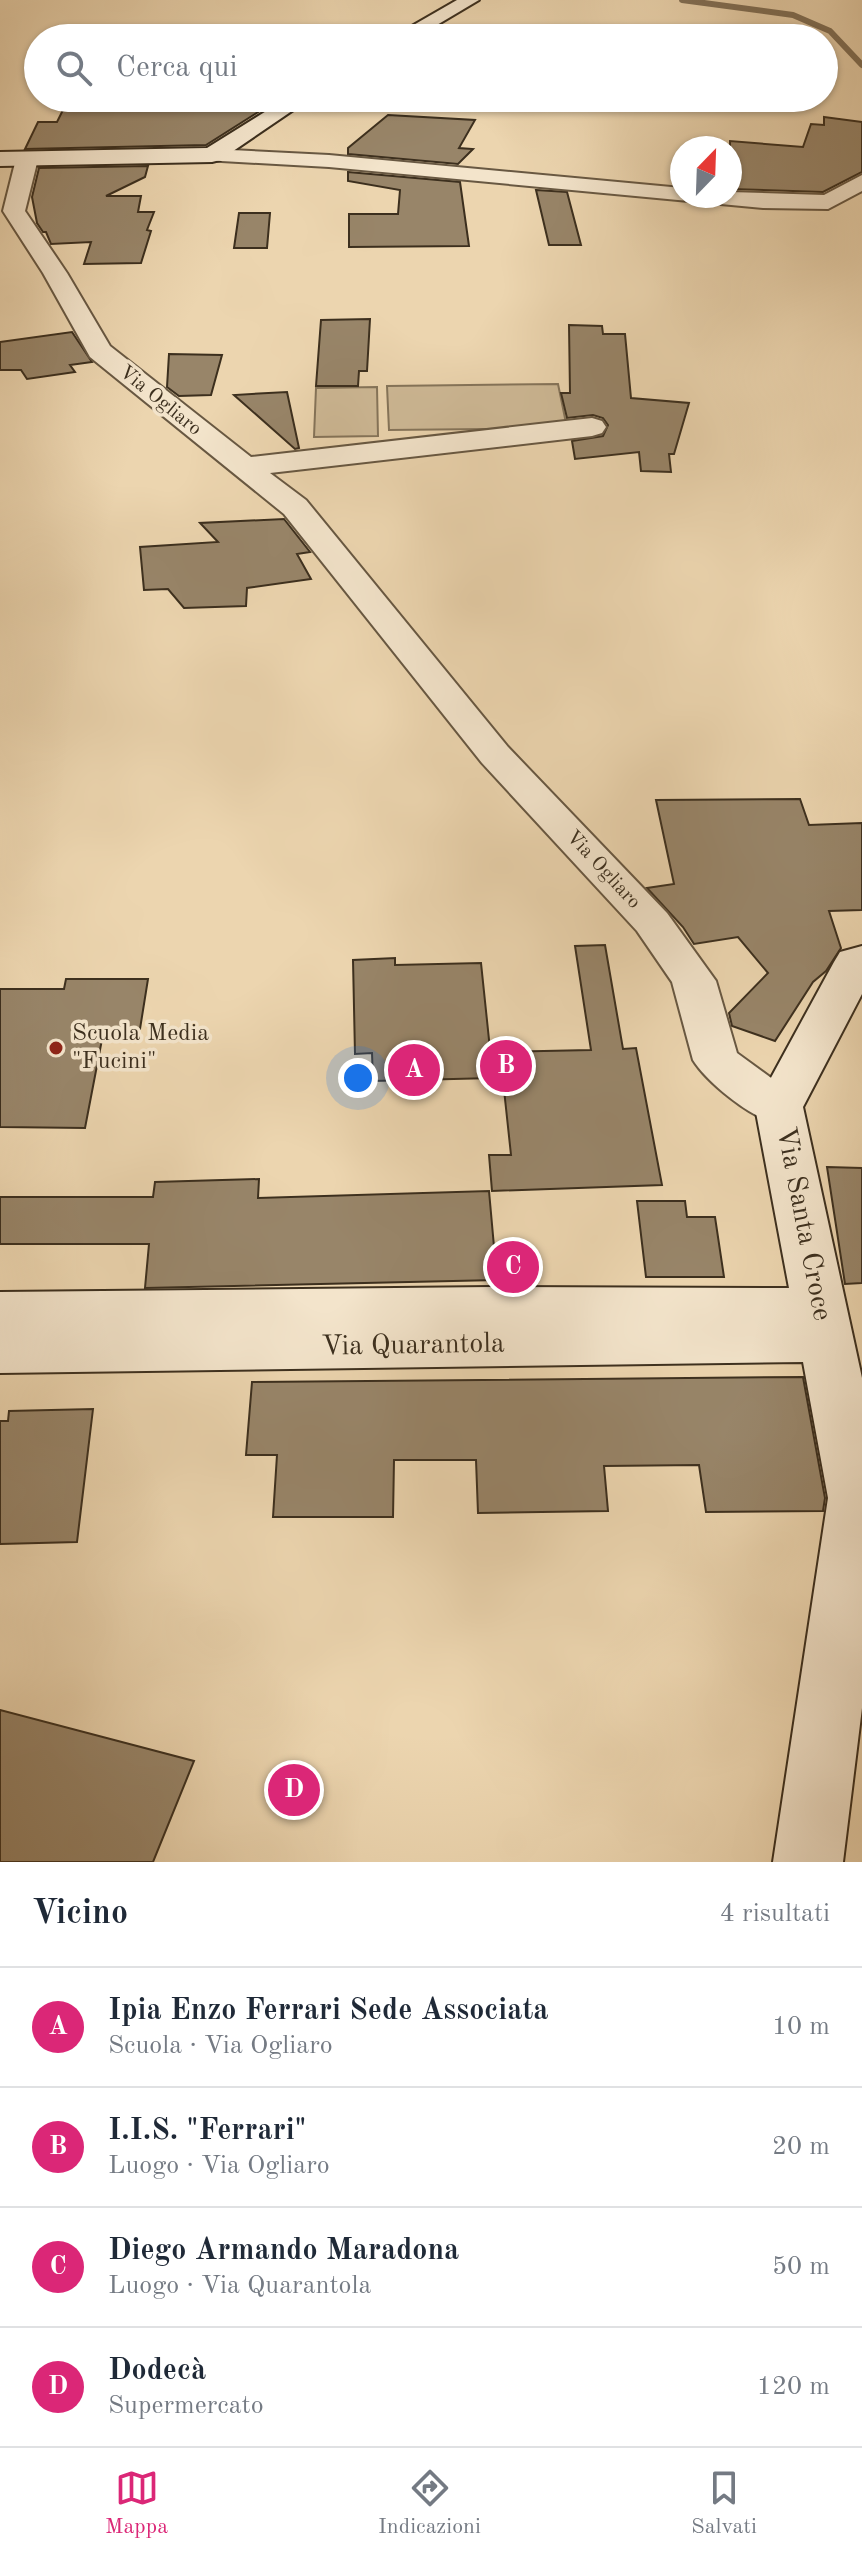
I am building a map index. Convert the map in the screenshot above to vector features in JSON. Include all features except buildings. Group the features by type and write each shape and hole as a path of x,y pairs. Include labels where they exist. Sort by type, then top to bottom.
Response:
{"street":[{"path":"428,24 470,0"},
{"path":"219,152 280,112"},
{"name":"Via Ogliaro","path":"670,194 219,152 13,159 14,211 55,273 99,351 295,507 495,755 652,922 694,981 716,1060 748,1087 779,1107"},
{"path":"742,199 828,202 862,182"},
{"path":"242,467 592,427"},
{"path":"779,1107 856,962 862,960"},
{"name":"Via Santa Croce","path":"779,1107 858,1498 808,1862"},
{"path":"0,1312 491,1307 822,1325"},
{"name":"Via Quarantola","path":"0,1352 822,1325"}],"shaded area":[{"path":"558,384 567,428 389,430 387,386"},
{"path":"377,387 378,436 314,437 316,388"}],"waterway":[{"path":"682,0 793,15 814,24"},
{"path":"838,40 862,65"}],"place":[{"name":"Scuola Media \"Fucini\"","path":"56,1048"},
{"name":"I.I.S. \"Ferrari\"","path":"506,1066"},
{"name":"Ipia Enzo Ferrari Sede Associata","path":"414,1070"},
{"name":"Diego Armando Maradona","path":"513,1267"},
{"name":"Dodecà","path":"294,1790"}]}
